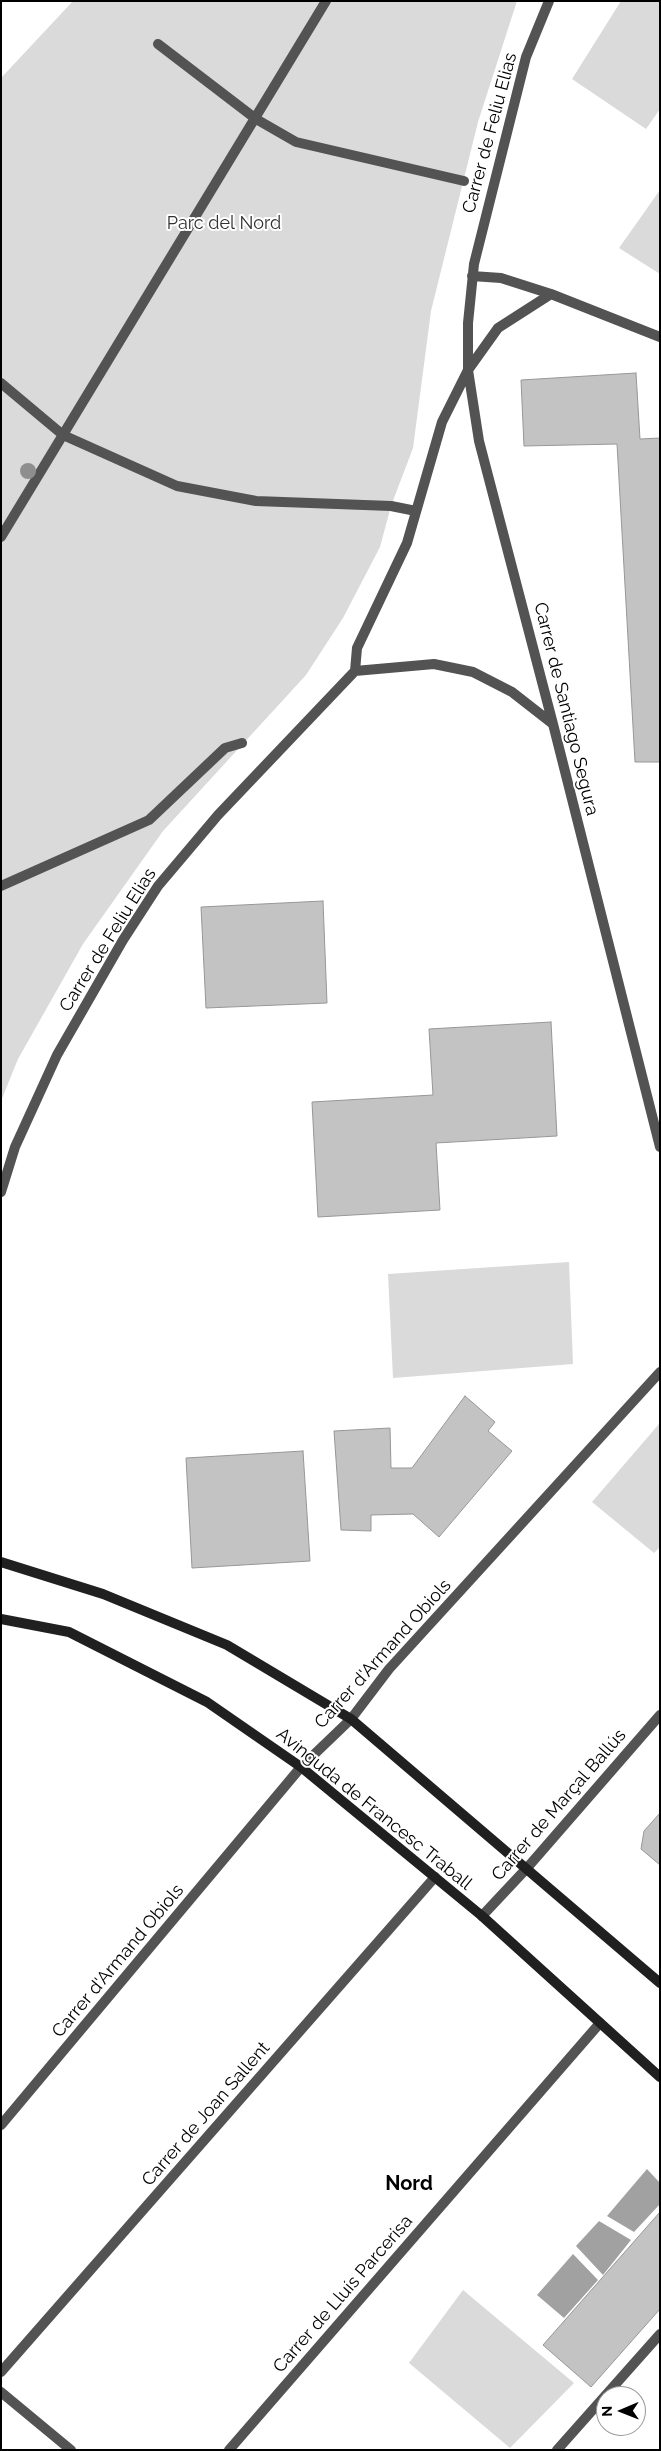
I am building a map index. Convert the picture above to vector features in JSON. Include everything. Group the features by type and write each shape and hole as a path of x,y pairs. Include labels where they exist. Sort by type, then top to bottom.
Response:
{"street":[{"path":"1,537 326,1"},
{"name":"Carrer de Feliu Elias","path":"472,276 526,57 549,1"},
{"path":"158,44 256,119 296,142 464,181"},
{"path":"472,276 501,278 551,294 660,337"},
{"name":"Carrer de Santiago Segura","path":"472,276 468,323 468,370 479,441 554,724 660,1147"},
{"path":"551,294 498,328 468,370 442,422 407,544 357,648 355,671 434,664 473,672 512,692 554,724"},
{"path":"1,383 62,435 177,486 256,501 391,506 416,512"},
{"name":"Carrer de Feliu Elias","path":"1,1192 15,1147 57,1055 123,940 158,886 218,815 355,671"},
{"path":"1,886 149,820 225,748 242,743"},
{"name":"Carrer d'Armand Obiols","path":"1,2125 301,1767 351,1719 389,1669 660,1372"},
{"path":"2,1562 103,1594 227,1645 351,1719 528,1868 660,1983"},
{"name":"Avinguda de Francesc Traball","path":"1,1620 69,1632 206,1702 301,1767 482,1916 660,2077"},
{"name":"Carrer de Marçal Ballús","path":"482,1916 528,1868 660,1716"},
{"name":"Carrer de Joan Sallent","path":"1,2372 435,1877"},
{"name":"Carrer de Lluís Parcerisa","path":"229,2450 600,2023"},
{"path":"557,2450 660,2334"},
{"path":"1,2392 71,2450"}],"green space":[{"name":"Parc del Nord","path":"73,1 517,1 478,122 431,311 413,448 391,506 380,547 343,618 306,675 163,831 83,944 18,1059 1,1101 1,78"},
{"path":"621,1 660,1 660,109 646,129 572,79"},
{"path":"660,190 660,274 619,248"},
{"path":"569,1262 573,1364 393,1378 388,1274"},
{"path":"659,1424 660,1547 654,1553 592,1502"},
{"path":"463,2290 574,2383 510,2448 409,2363"}],"shaded area":[{"path":"647,2169 660,2183 660,2204 634,2232 607,2216"},
{"path":"599,2221 631,2240 603,2275 576,2246"},
{"path":"573,2254 598,2280 564,2318 537,2295"}],"building":[{"path":"636,373 640,439 660,438 660,762 635,762 617,444 524,446 521,380"},
{"path":"323,901 327,1003 206,1008 201,907"},
{"path":"551,1022 557,1136 436,1143 440,1210 318,1217 312,1102 433,1095 429,1029"},
{"path":"465,1396 495,1422 488,1431 512,1451 439,1537 413,1514 371,1515 371,1531 341,1530 334,1431 390,1428 391,1468 412,1468"},
{"path":"303,1451 310,1561 192,1568 186,1458"},
{"path":"660,1813 660,1865 641,1849 644,1831"},
{"path":"660,2212 660,2309 591,2387 543,2345"}],"district":[{"name":"Nord","path":"409,2184"}]}
